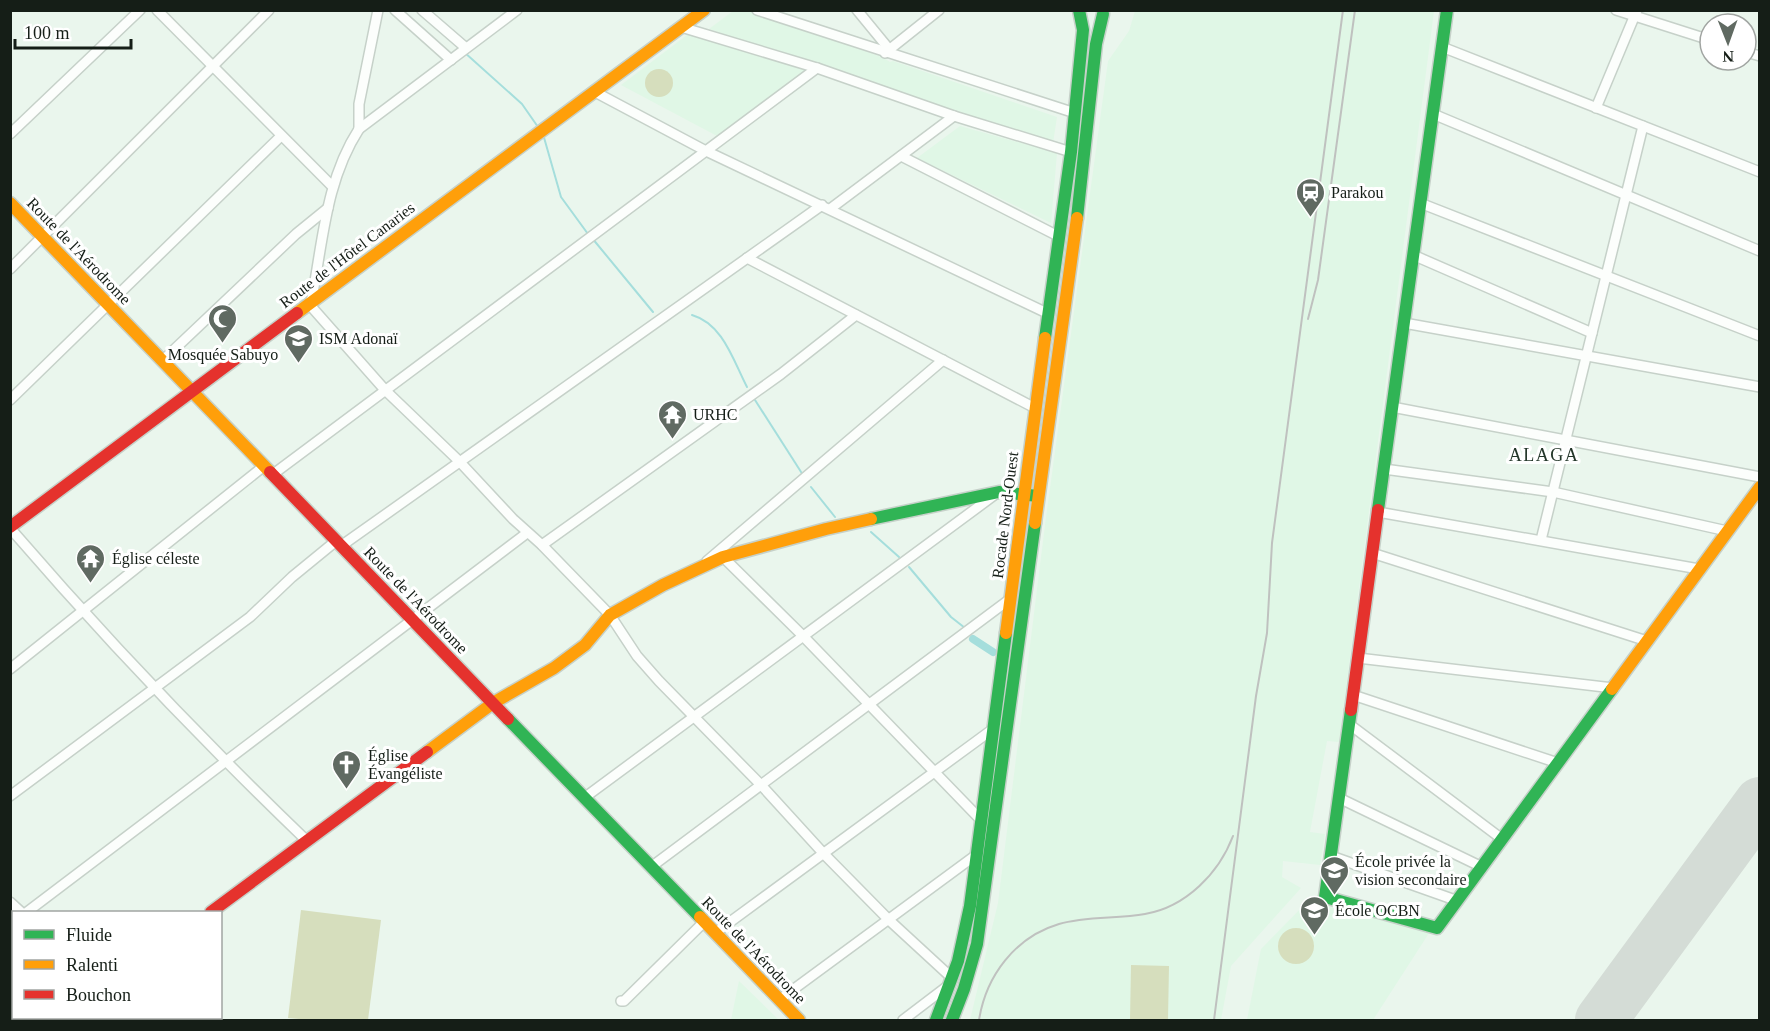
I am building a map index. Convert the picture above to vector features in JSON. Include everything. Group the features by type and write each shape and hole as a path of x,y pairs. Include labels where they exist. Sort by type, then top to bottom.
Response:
{"street":[{"path":"10,134 140,10"},
{"path":"157,10 332,186"},
{"path":"10,268 269,10"},
{"path":"359,129 359,104 378,10"},
{"path":"395,10 451,60"},
{"path":"422,10 466,48"},
{"path":"517,10 359,129 347,148 332,186 309,304 385,390 459,461 527,533 542,545 610,615 637,656 694,718 762,786 824,855 952,981 903,1020"},
{"name":"Route de l'Hôtel Canaries","path":"10,528 595,92 681,27 689,15 704,10"},
{"path":"757,10 1075,113"},
{"path":"857,10 887,51"},
{"path":"887,51 939,10"},
{"path":"1079,10 1083,15 1091,18 1104,12"},
{"name":"Rocade Nord-Ouest","path":"936,1020 961,952 970,906 1071,152 1083,30 1079,10"},
{"path":"1447,10 1325,897 1437,928 1760,487"},
{"path":"1616,10 1635,13 1698,36"},
{"name":"Rocade Nord-Ouest","path":"952,1020 977,944 1075,238 1096,44 1104,12"},
{"path":"1596,108 1635,13"},
{"path":"681,27 818,68 954,116 1071,152"},
{"path":"1442,47 1760,172"},
{"path":"10,669 268,471 385,390 818,68"},
{"path":"595,92 706,151 1049,314"},
{"path":"1433,114 1760,251"},
{"path":"10,796 250,617 292,577 747,258 901,156 954,116"},
{"path":"1541,540 1643,126"},
{"path":"10,400 281,136"},
{"path":"901,156 1060,237"},
{"name":"Route de l'Aérodrome","path":"10,203 799,1020"},
{"path":"1420,203 1760,336"},
{"path":"162,361 296,234 328,208"},
{"path":"1413,255 1592,333"},
{"path":"747,258 1035,408"},
{"path":"542,545 781,374 856,315"},
{"path":"1404,323 1760,387"},
{"path":"702,565 943,360"},
{"path":"1392,407 1760,477"},
{"path":"1384,469 1552,492 1727,531"},
{"path":"212,911 493,703 554,668 585,645 610,615 702,565 723,557 848,523 999,492 1038,496"},
{"path":"584,798 999,492"},
{"path":"1378,512 1699,569"},
{"path":"10,528 82,612 155,689 225,762 306,840"},
{"path":"28,911 527,533"},
{"path":"1372,553 1647,640"},
{"path":"723,557 980,819"},
{"path":"651,867 1010,599"},
{"path":"1358,658 1613,688"},
{"path":"1353,694 1558,763"},
{"path":"1349,724 1502,839"},
{"path":"715,933 993,729"},
{"path":"1339,798 1482,867"},
{"path":"779,1000 976,855"},
{"path":"1330,856 1458,901"},
{"path":"621,1001 624,1001 704,922"}],"shaded area":[{"path":"733,11 751,11 882,57 890,62 893,61 1057,117 1053,143 709,29"},
{"path":"1135,11 1434,11 1339,742 1327,741 1310,832 1325,834 1320,865 1283,861 1282,877 1301,888 1231,966 1221,1020 970,1020 998,903 1045,525 1108,61 1129,31"},
{"path":"695,29 809,69 717,136 621,85"},
{"path":"659,69 669,73 673,83 669,93 659,97 649,93 645,83 649,73"},
{"path":"960,126 1057,153 1051,223 917,158"},
{"path":"1309,900 1431,930 1373,1020 1247,1020 1261,949"},
{"path":"301,910 381,920 368,1020 288,1018"},
{"path":"1296,928 1309,933 1314,946 1309,959 1296,964 1283,959 1278,946 1283,933"},
{"path":"1131,965 1169,966 1168,1020 1130,1020"},
{"path":"739,981 779,1020 731,1020"}],"waterway":[{"path":"464,52 522,104 538,127"},
{"path":"543,134 561,197 588,234"},
{"path":"592,238 653,312"},
{"path":"692,315 712,326 726,344 747,387"},
{"path":"755,400 803,475"},
{"path":"811,487 835,517"},
{"path":"871,532 899,557"},
{"path":"909,567 951,617 965,628"},
{"path":"973,639 993,652"}],"runway":[{"path":"1601,1020 1760,803"}],"railway":[{"path":"1214,1020 1256,696 1267,633 1272,543 1343,10"},
{"path":"1308,319 1318,280 1355,10"},
{"path":"979,1020 988,988 996,974 1005,960 1029,938 1043,930 1069,921 1145,914 1174,904 1187,896 1210,875 1227,850 1233,836"}],"traffic: fast":[{"path":"1045,338 1071,152 1083,30 1079,10"},
{"path":"1378,510 1447,10"},
{"path":"1077,218 1096,44 1103,14"},
{"path":"871,519 999,492 1038,496"},
{"path":"952,1020 977,944 1035,523"},
{"path":"936,1020 958,961 970,906 1006,633"},
{"path":"1351,710 1325,897 1437,928 1612,689"},
{"path":"508,719 700,917"}],"traffic: slow":[{"path":"297,313 704,10"},
{"path":"10,203 270,472"},
{"path":"1035,523 1077,218"},
{"path":"1006,633 1045,338"},
{"path":"1612,689 1760,487"},
{"path":"427,752 493,703 554,668 585,645 610,615 663,585 723,557 871,519"},
{"path":"700,917 799,1020"}],"traffic: jam":[{"path":"10,527 297,313"},
{"path":"270,472 508,719"},
{"path":"1351,710 1378,510"},
{"path":"212,911 427,752"}],"place":[{"name":"Parakou","path":"1310,218"},
{"name":"Mosquée Sabuyo","path":"223,344"},
{"name":"ISM Adonaï","path":"298,364"},
{"name":"URHC","path":"672,440"},
{"name":"Église céleste","path":"91,584"},
{"name":"Église Évangéliste","path":"347,790"},
{"name":"École privée la vision secondaire","path":"1334,896"},
{"name":"École OCBN","path":"1314,936"}],"district":[{"name":"ALAGA","path":"1544,455"}]}
